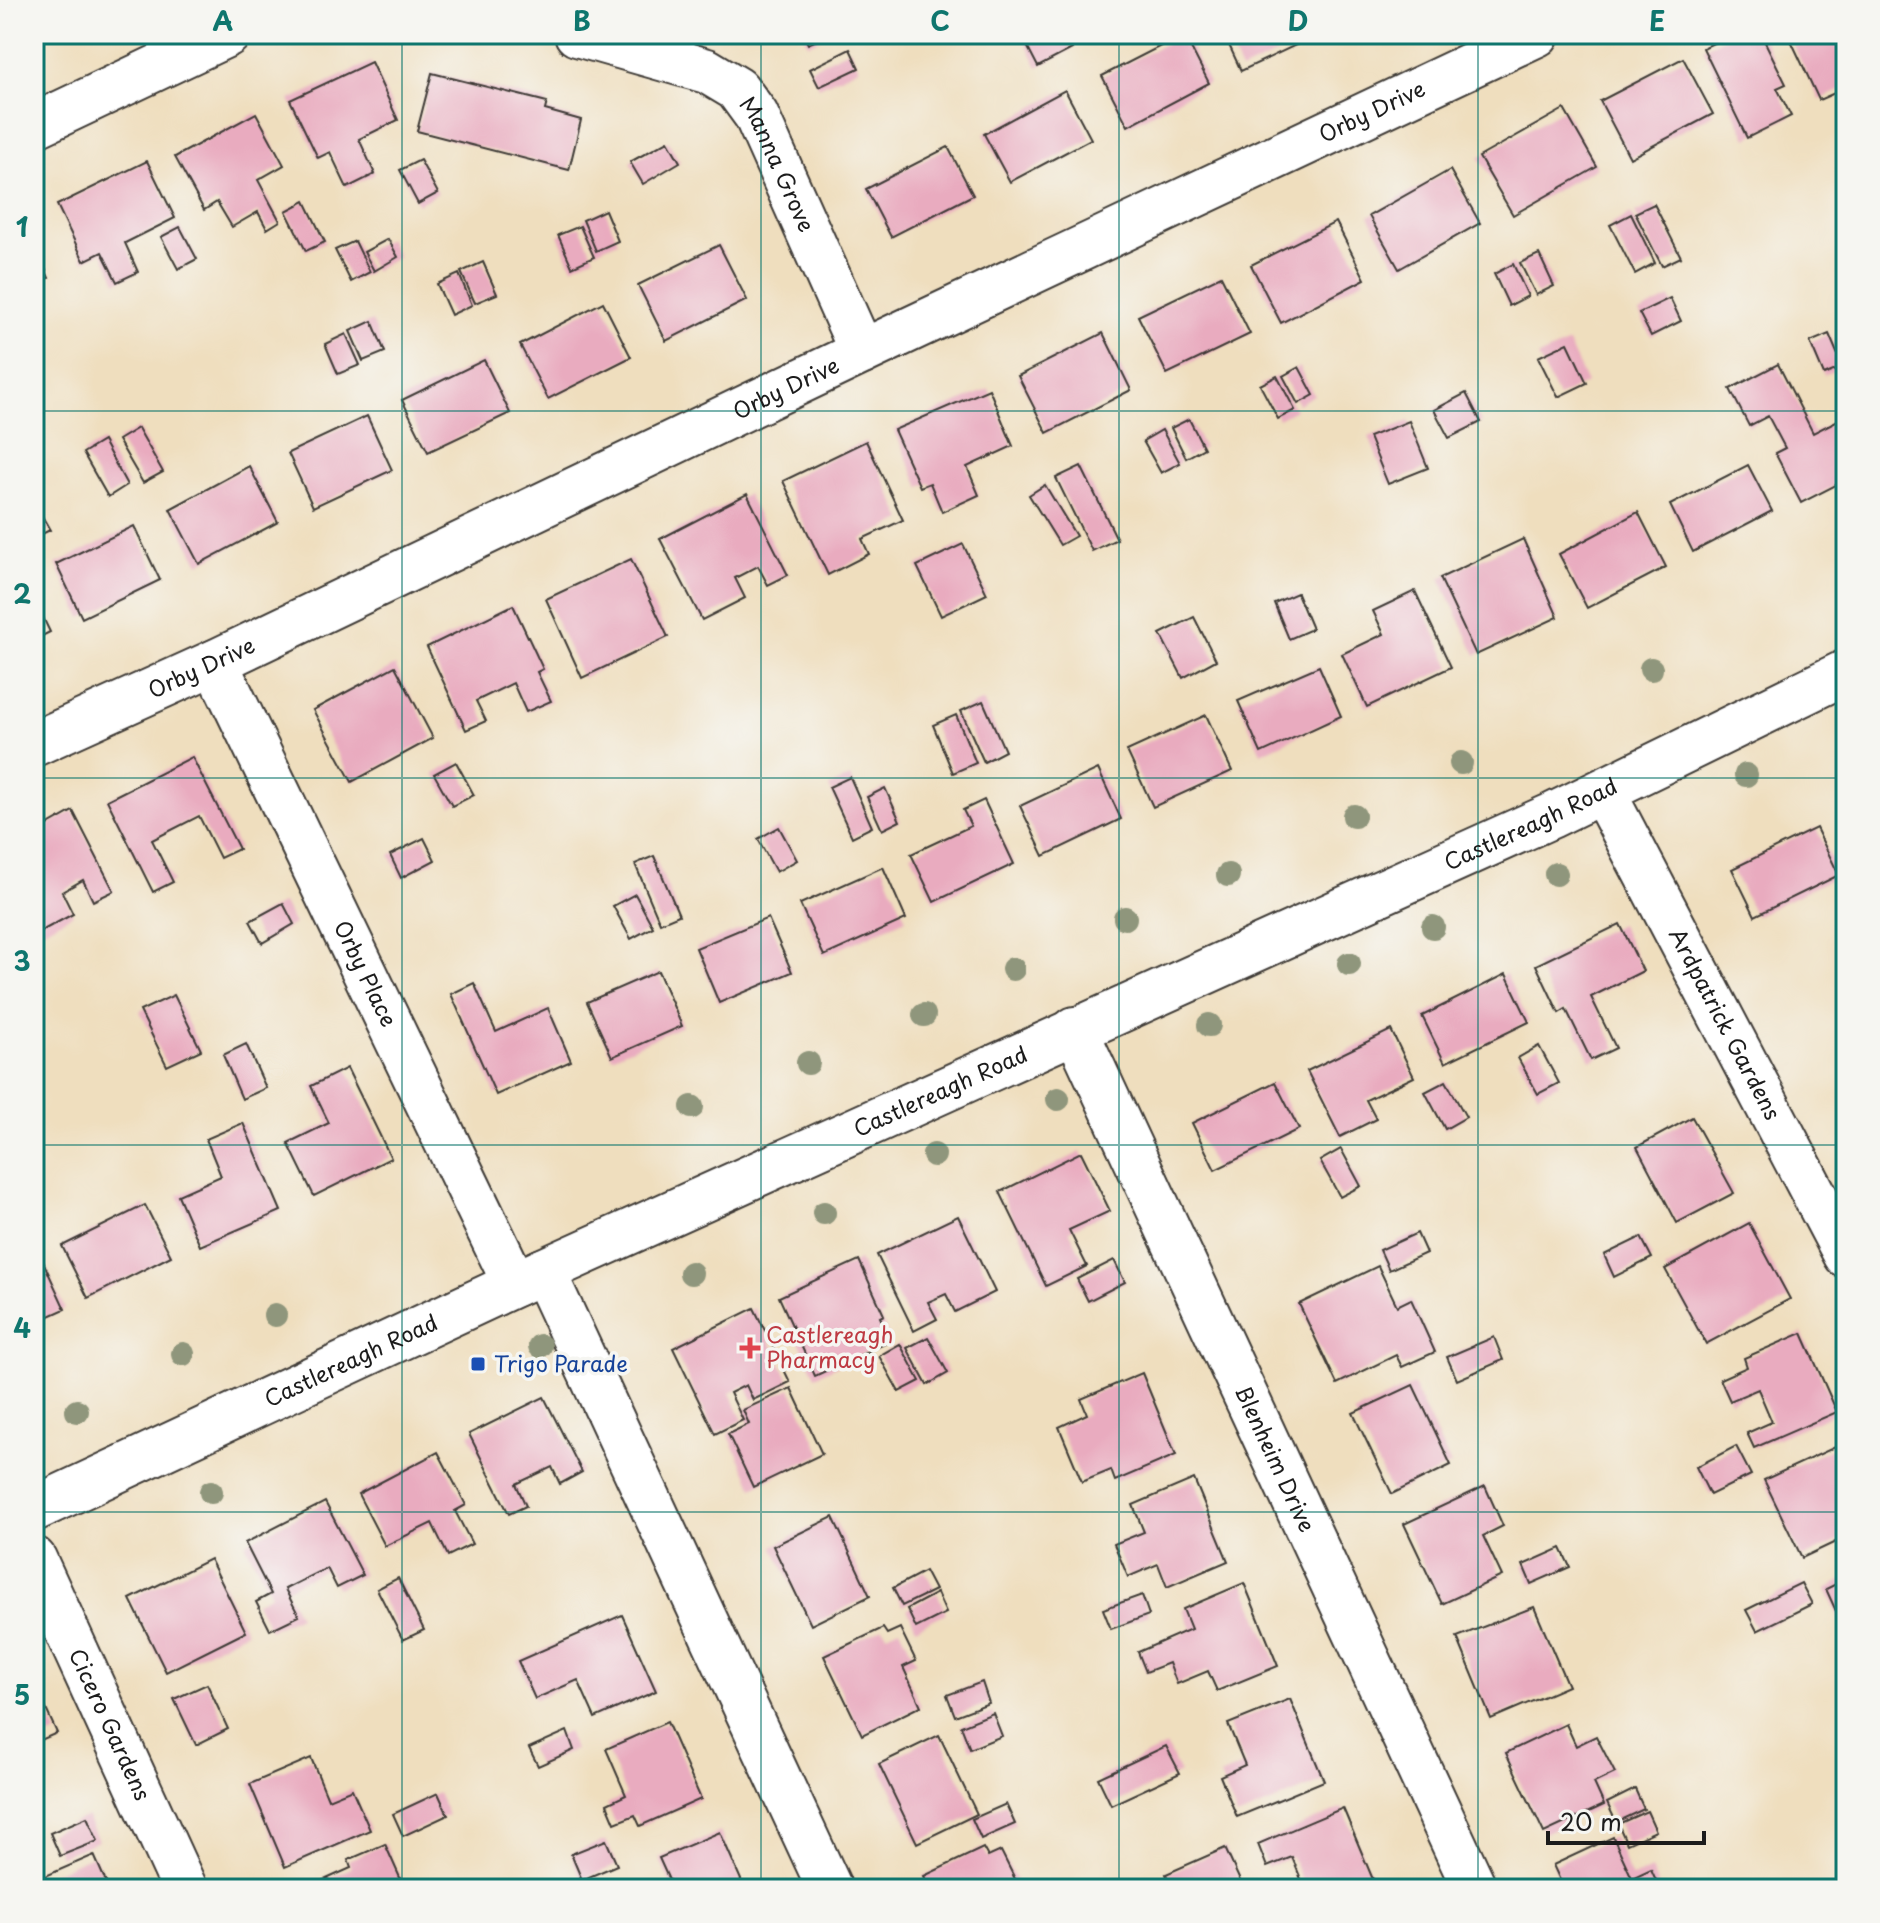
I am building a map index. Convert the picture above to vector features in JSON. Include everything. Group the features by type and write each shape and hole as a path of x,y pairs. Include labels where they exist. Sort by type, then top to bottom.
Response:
{"street":[{"path":"34,126 228,34"},
{"name":"Manna Grove","path":"577,34 707,71 737,89 756,115 862,352"},
{"name":"Orby Drive","path":"34,744 215,662 1537,34"},
{"name":"Orby Place","path":"215,662 529,1278"},
{"name":"Castlereagh Road","path":"34,1509 529,1278 1603,792 1846,672"},
{"name":"Ardpatrick Gardens","path":"1603,792 1846,1255"},
{"name":"Blenheim Drive","path":"1075,1029 1475,1889"},
{"path":"529,1278 830,1889"},
{"name":"Cicero Gardens","path":"34,1559 185,1889"}],"building":[{"path":"803,34 830,34 808,44"},
{"path":"1021,34 1064,34 1072,49 1038,67"},
{"path":"1184,34 1209,83 1128,126 1102,76"},
{"path":"1224,34 1319,34 1241,71"},
{"path":"1732,34 1761,34 1786,84 1777,88 1791,116 1747,138 1703,48"},
{"path":"1788,34 1846,34 1846,88 1819,100"},
{"path":"850,49 859,68 819,87 810,69"},
{"path":"1683,58 1713,114 1630,158 1600,101"},
{"path":"371,62 398,120 359,139 375,174 347,188 330,152 318,158 290,100"},
{"path":"432,73 547,102 545,110 581,120 569,170 417,131"},
{"path":"1065,90 1091,139 1010,182 984,134"},
{"path":"1564,109 1597,167 1513,215 1479,157"},
{"path":"256,113 284,165 258,180 280,221 267,229 258,212 232,227 217,202 204,210 175,157"},
{"path":"668,141 680,162 643,184 630,162"},
{"path":"948,147 973,195 891,237 866,189"},
{"path":"420,160 438,193 418,204 400,170"},
{"path":"147,161 175,218 125,243 138,272 117,282 102,252 84,261 57,205"},
{"path":"1450,170 1480,223 1399,269 1369,216"},
{"path":"305,201 325,242 306,251 286,211"},
{"path":"1654,204 1681,257 1662,266 1635,213"},
{"path":"605,210 618,241 596,251 583,220"},
{"path":"1631,214 1655,263 1635,274 1610,225"},
{"path":"1336,222 1365,279 1281,323 1251,265"},
{"path":"580,226 594,257 572,267 558,235"},
{"path":"180,227 197,259 178,269 161,237"},
{"path":"388,239 398,257 374,271 364,252"},
{"path":"355,241 370,272 351,282 335,250"},
{"path":"34,244 49,278 34,284"},
{"path":"719,245 747,300 666,341 638,285"},
{"path":"1539,254 1554,286 1536,295 1520,263"},
{"path":"483,262 497,294 475,303 461,272"},
{"path":"1513,264 1528,296 1509,306 1494,274"},
{"path":"459,274 472,305 451,315 437,284"},
{"path":"1221,276 1250,334 1167,374 1138,316"},
{"path":"1670,298 1681,321 1651,336 1639,313"},
{"path":"603,302 631,357 548,399 520,345"},
{"path":"372,321 385,352 363,361 350,331"},
{"path":"1103,333 1131,390 1047,433 1018,376"},
{"path":"346,334 360,365 338,374 325,344"},
{"path":"1829,334 1843,367 1824,375 1810,342"},
{"path":"1568,343 1587,383 1558,397 1538,357"},
{"path":"484,360 510,413 428,452 402,400"},
{"path":"1778,364 1813,433 1846,416 1846,480 1801,503 1775,453 1785,448 1768,416 1749,426 1730,389"},
{"path":"1299,367 1314,395 1298,404 1283,376"},
{"path":"1277,376 1295,410 1278,419 1260,385"},
{"path":"989,389 1013,446 967,467 979,495 942,512 930,483 920,487 894,430"},
{"path":"1466,393 1481,422 1449,438 1434,410"},
{"path":"367,416 392,470 313,507 288,453"},
{"path":"1189,419 1204,448 1186,458 1171,428"},
{"path":"1409,421 1428,468 1388,484 1369,437"},
{"path":"138,428 163,472 143,483 118,440"},
{"path":"1162,430 1180,463 1161,473 1143,441"},
{"path":"103,441 127,485 108,497 83,453"},
{"path":"866,441 903,520 862,539 869,554 828,575 783,481"},
{"path":"1748,465 1772,511 1693,552 1670,505"},
{"path":"249,466 278,522 199,564 170,509"},
{"path":"1081,466 1117,539 1092,551 1056,478"},
{"path":"1045,485 1076,536 1060,545 1029,495"},
{"path":"747,494 788,575 768,585 758,566 735,578 745,598 702,620 660,539"},
{"path":"34,502 50,530 34,538"},
{"path":"1638,512 1666,567 1587,608 1559,554"},
{"path":"134,526 160,580 82,618 56,564"},
{"path":"1523,539 1558,617 1476,655 1440,578"},
{"path":"963,544 987,594 941,616 917,566"},
{"path":"631,559 668,637 582,678 546,599"},
{"path":"1415,591 1451,667 1367,707 1342,654 1384,634 1373,611"},
{"path":"1297,593 1312,629 1289,639 1274,603"},
{"path":"34,599 50,632 34,640"},
{"path":"513,605 543,669 537,672 551,701 526,712 513,683 476,701 486,721 466,730 427,647"},
{"path":"1194,617 1216,660 1183,678 1160,634"},
{"path":"395,666 433,738 352,782 313,710"},
{"path":"1319,666 1341,716 1261,753 1238,701"},
{"path":"983,701 1005,751 984,762 961,711"},
{"path":"956,715 976,763 953,773 933,725"},
{"path":"1206,715 1232,771 1153,807 1127,751"},
{"path":"192,757 239,849 220,858 199,816 152,840 173,882 153,892 107,800"},
{"path":"456,762 474,795 452,806 434,774"},
{"path":"1098,769 1121,819 1044,856 1020,806"},
{"path":"850,777 872,827 852,837 829,787"},
{"path":"885,788 900,821 882,830 867,797"},
{"path":"984,800 1014,864 934,902 911,854 971,826 963,810"},
{"path":"73,811 114,891 93,901 83,880 62,892 73,914 34,935 34,833"},
{"path":"779,827 797,860 776,872 758,839"},
{"path":"1816,828 1839,875 1755,916 1732,869"},
{"path":"424,838 435,860 401,878 390,855"},
{"path":"654,856 679,915 660,923 635,864"},
{"path":"883,867 906,919 824,956 800,904"},
{"path":"635,894 653,927 631,939 613,906"},
{"path":"283,903 294,924 262,943 250,921"},
{"path":"768,918 792,972 719,1003 696,948"},
{"path":"1620,924 1643,971 1591,997 1616,1048 1591,1060 1566,1009 1559,1013 1536,965"},
{"path":"658,971 682,1026 612,1057 587,1002"},
{"path":"1506,974 1529,1022 1445,1063 1422,1016"},
{"path":"474,983 496,1032 548,1008 571,1061 496,1095 451,994"},
{"path":"174,995 201,1050 167,1066 140,1011"},
{"path":"1391,1030 1414,1077 1366,1100 1376,1119 1340,1137 1307,1071"},
{"path":"246,1044 266,1088 242,1099 223,1055"},
{"path":"1539,1046 1559,1083 1538,1094 1518,1058"},
{"path":"347,1068 391,1158 314,1196 288,1143 329,1123 311,1086"},
{"path":"1446,1081 1466,1117 1445,1129 1425,1092"},
{"path":"1275,1082 1299,1129 1215,1170 1192,1123"},
{"path":"1692,1117 1734,1193 1677,1223 1637,1147"},
{"path":"243,1123 281,1211 200,1246 178,1195 221,1176 206,1139"},
{"path":"1341,1149 1361,1186 1340,1197 1320,1161"},
{"path":"1081,1152 1110,1211 1069,1230 1087,1266 1046,1286 1000,1192"},
{"path":"145,1205 171,1256 88,1298 62,1246"},
{"path":"958,1216 995,1292 955,1312 946,1294 928,1302 937,1319 914,1331 877,1255"},
{"path":"1749,1223 1790,1299 1706,1344 1665,1269"},
{"path":"1417,1233 1426,1253 1389,1270 1380,1250"},
{"path":"1641,1237 1652,1258 1614,1277 1604,1255"},
{"path":"41,1257 65,1309 34,1323 34,1260"},
{"path":"859,1260 884,1315 880,1317 891,1341 815,1376 779,1297"},
{"path":"1114,1260 1125,1282 1088,1301 1077,1279"},
{"path":"1378,1266 1397,1306 1411,1299 1435,1352 1402,1367 1396,1355 1337,1384 1299,1304"},
{"path":"754,1308 790,1382 753,1400 746,1385 730,1393 743,1420 715,1434 673,1348"},
{"path":"1802,1333 1837,1412 1754,1448 1747,1433 1772,1422 1758,1389 1730,1401 1720,1379 1747,1367 1744,1358"},
{"path":"928,1337 948,1373 927,1385 907,1348"},
{"path":"1494,1337 1503,1360 1457,1380 1447,1357"},
{"path":"900,1344 920,1381 899,1392 879,1356"},
{"path":"1142,1373 1176,1455 1115,1481 1111,1470 1082,1482 1059,1427 1087,1414 1081,1399"},
{"path":"1413,1385 1451,1465 1392,1494 1353,1413"},
{"path":"791,1388 822,1454 753,1487 728,1434 749,1424 743,1410"},
{"path":"544,1397 582,1472 560,1484 552,1467 516,1484 526,1506 509,1514 469,1434"},
{"path":"1846,1442 1846,1537 1802,1558 1764,1480"},
{"path":"1736,1446 1751,1475 1710,1495 1696,1467"},
{"path":"438,1452 466,1505 455,1511 472,1544 448,1556 432,1523 385,1546 358,1494"},
{"path":"1194,1479 1228,1561 1167,1587 1158,1564 1128,1577 1114,1544 1144,1532 1133,1505"},
{"path":"1485,1486 1503,1526 1483,1536 1502,1576 1442,1604 1404,1524"},
{"path":"325,1502 363,1575 337,1588 327,1568 285,1589 299,1616 270,1630 256,1602 271,1594 245,1543"},
{"path":"833,1517 870,1596 811,1625 773,1546"},
{"path":"1561,1548 1570,1567 1531,1584 1523,1565"},
{"path":"210,1559 246,1632 166,1672 130,1599"},
{"path":"925,1571 935,1590 902,1606 893,1588"},
{"path":"398,1578 424,1630 403,1640 377,1589"},
{"path":"1846,1579 1846,1633 1826,1589"},
{"path":"1244,1583 1278,1666 1217,1691 1208,1671 1177,1684 1169,1663 1146,1672 1138,1652 1191,1629 1183,1609"},
{"path":"1801,1583 1812,1604 1757,1631 1746,1610"},
{"path":"937,1593 946,1613 916,1628 907,1609"},
{"path":"1142,1595 1149,1615 1111,1629 1103,1609"},
{"path":"1534,1607 1568,1686 1491,1719 1457,1637"},
{"path":"622,1615 656,1691 595,1718 578,1680 535,1699 518,1661"},
{"path":"883,1628 887,1634 900,1628 916,1661 903,1667 921,1706 862,1735 824,1656"},
{"path":"982,1682 989,1703 955,1716 947,1695"},
{"path":"34,1683 57,1733 34,1743"},
{"path":"207,1684 228,1729 196,1745 174,1699"},
{"path":"1290,1699 1324,1781 1237,1817 1220,1776 1245,1765 1228,1724"},
{"path":"993,1713 1002,1736 970,1749 961,1726"},
{"path":"667,1722 701,1799 640,1826 635,1815 615,1823 607,1804 626,1795 606,1749"},
{"path":"1566,1724 1576,1746 1596,1736 1615,1773 1594,1783 1604,1805 1544,1833 1506,1753"},
{"path":"567,1731 574,1750 538,1766 529,1748"},
{"path":"939,1735 977,1814 917,1843 879,1764"},
{"path":"1166,1746 1180,1773 1111,1805 1098,1778"},
{"path":"311,1758 328,1799 352,1789 370,1830 285,1867 250,1784"},
{"path":"1635,1789 1644,1809 1616,1822 1607,1803"},
{"path":"438,1793 448,1815 403,1836 393,1814"},
{"path":"1006,1804 1015,1824 981,1839 972,1819"},
{"path":"1343,1808 1377,1889 1305,1889 1292,1857 1267,1867 1258,1844"},
{"path":"1647,1811 1656,1831 1627,1844 1618,1824"},
{"path":"87,1817 98,1841 60,1856 50,1833"},
{"path":"720,1832 745,1889 673,1889 659,1858"},
{"path":"1613,1837 1632,1878 1651,1869 1660,1889 1564,1889 1553,1865"},
{"path":"606,1840 617,1865 582,1880 571,1854"},
{"path":"385,1844 405,1889 304,1889 351,1868 348,1860"},
{"path":"983,1848 988,1857 1001,1851 1016,1881 1003,1889 930,1889 924,1876"},
{"path":"1225,1848 1241,1883 1228,1889 1172,1889 1166,1874"},
{"path":"94,1855 109,1889 36,1889 34,1881"}],"place":[{"name":"Castlereagh Pharmacy","path":"750,1348"},
{"name":"Trigo Parade","path":"478,1364"}]}
